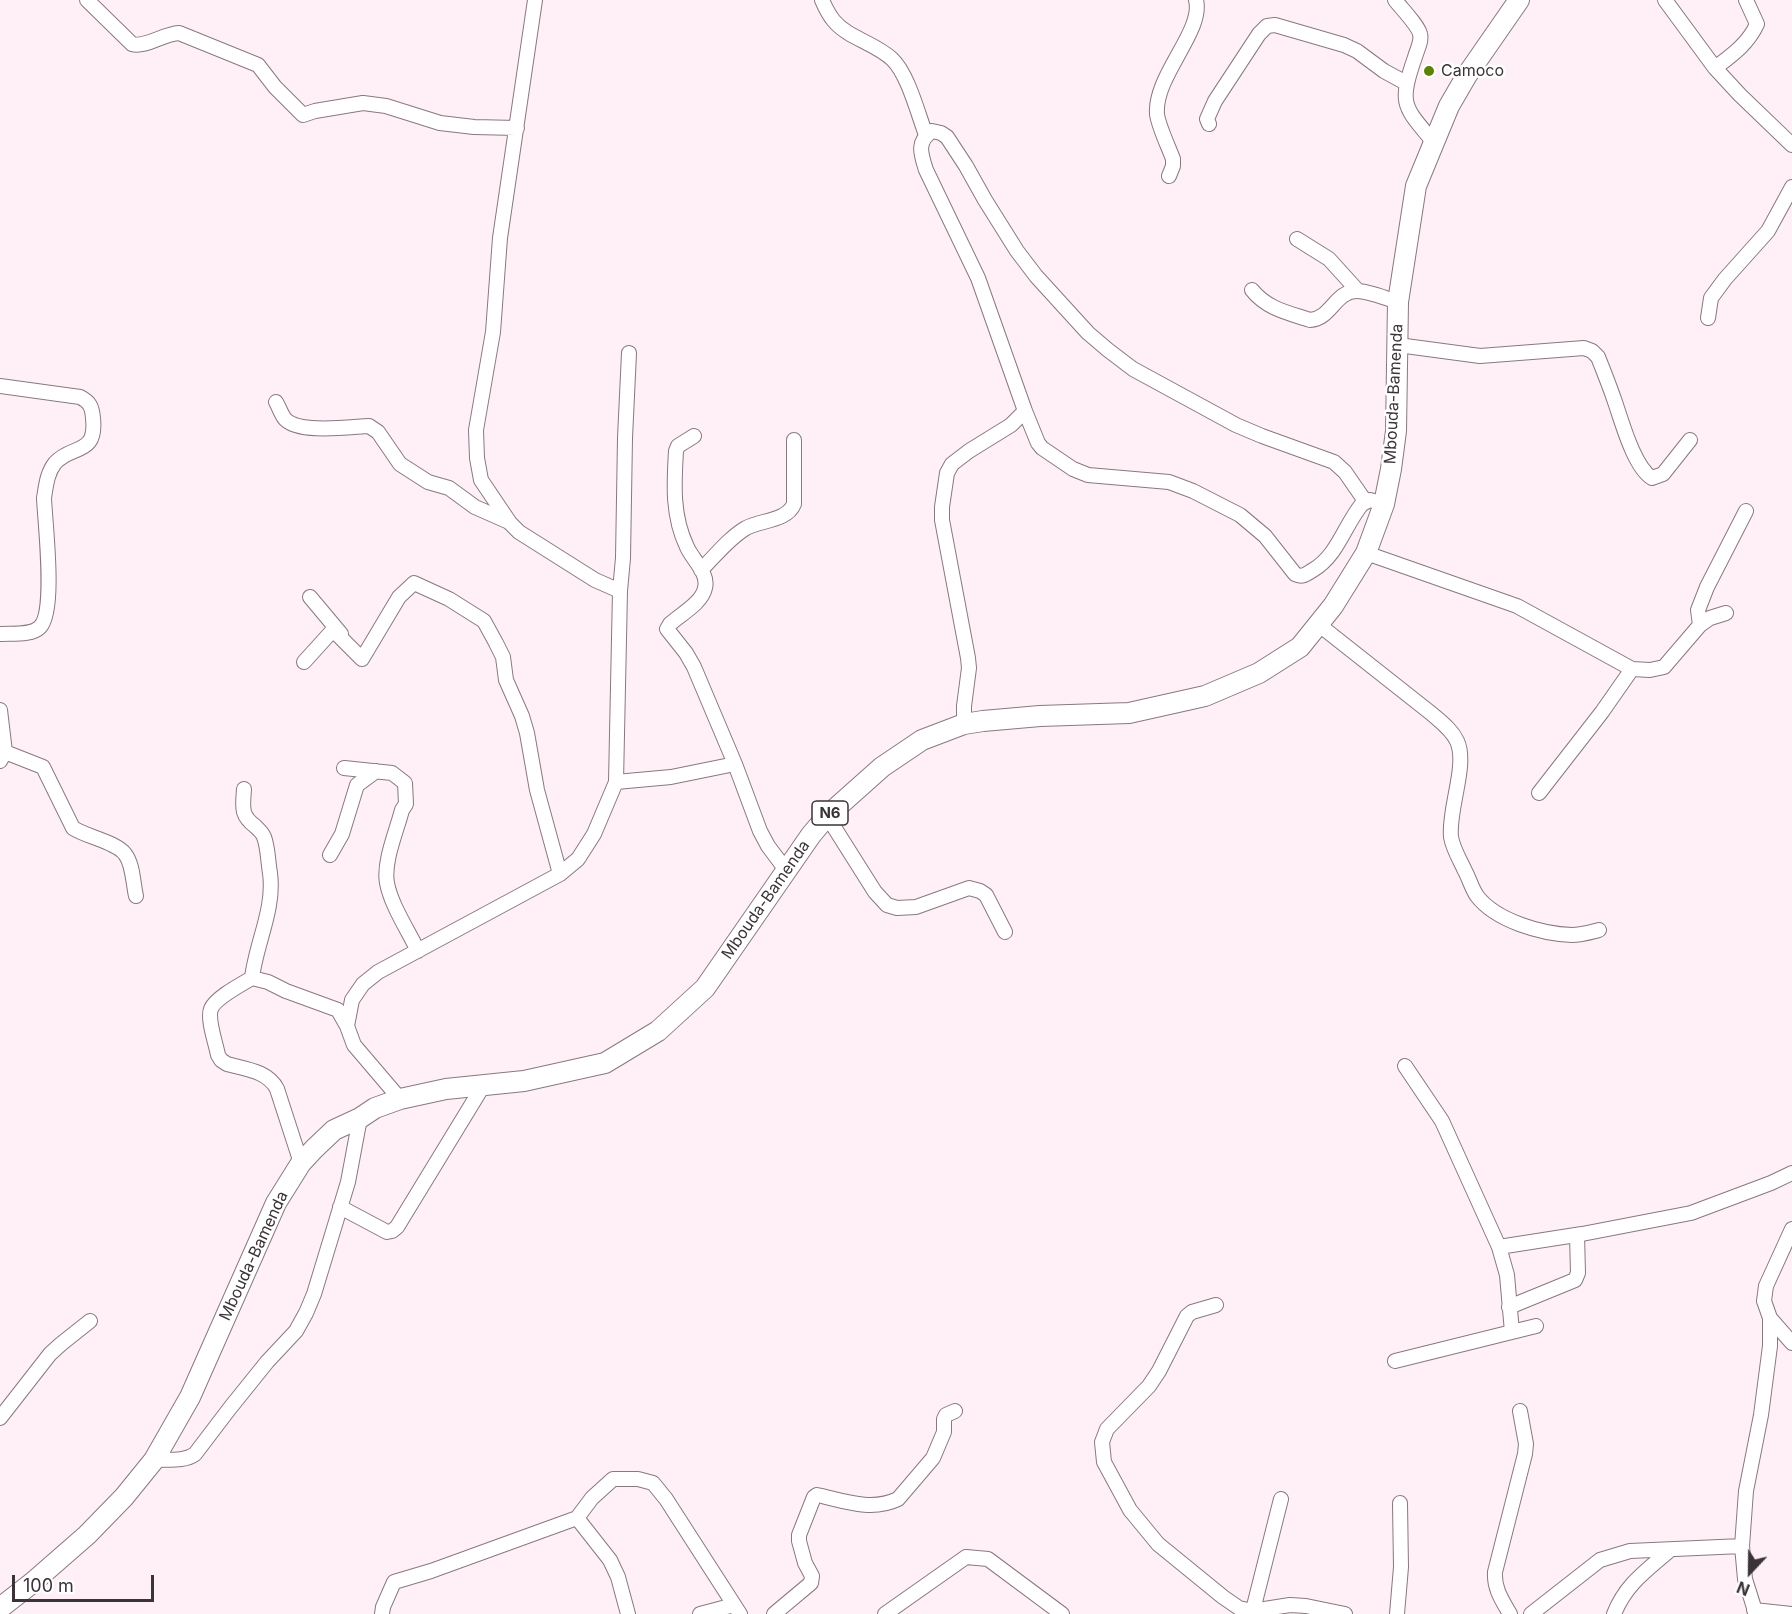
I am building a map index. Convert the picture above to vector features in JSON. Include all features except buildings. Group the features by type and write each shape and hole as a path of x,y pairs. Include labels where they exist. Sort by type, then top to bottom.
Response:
{"highway":[{"name":"Mbouda-Bamenda","path":"0,1608 87,1535 124,1497 154,1460 190,1397 276,1203 301,1163 334,1130 375,1108 400,1099 446,1089 524,1082 605,1063 658,1031 705,988 786,870 827,816 882,767 922,740 964,724 1040,716 1130,713 1205,696 1259,673 1300,647 1334,606 1366,553 1375,503 1392,469 1396,431 1398,302 1416,186 1449,106 1467,75 1519,0"}],"street":[{"path":"87,0 132,44 139,46 169,34 179,33 258,65 279,92 303,116 315,111 363,103 386,105 440,123 457,126 517,128"},
{"path":"535,0 500,238 493,332 476,430 477,458 481,480 510,523 525,537 595,580 620,591"},
{"path":"822,0 833,20 844,30 880,49 894,61 903,74 926,135"},
{"path":"1170,176 1173,159 1157,115 1158,105 1166,76 1196,19 1198,4 1196,0"},
{"path":"1395,0 1420,34 1420,43 1406,83 1406,104 1410,114 1435,144"},
{"path":"1665,0 1715,68 1792,145"},
{"path":"1715,68 1745,44 1752,34 1756,24 1746,0"},
{"path":"1209,124 1207,118 1211,106 1259,34 1267,26 1281,26 1344,45 1406,83"},
{"path":"933,131 946,137 1017,251 1036,276 1088,333 1108,351 1133,369 1236,425 1334,462 1375,503 1356,511 1330,556 1322,564 1304,576 1300,576 1295,574 1256,527 1240,515 1193,491 1169,482 1088,475 1073,469 1042,448 1025,411 978,278 926,170 921,143 926,135 933,131"},
{"path":"1708,318 1711,298 1768,231 1792,187"},
{"path":"1297,239 1329,259 1358,291"},
{"path":"1252,290 1261,301 1274,308 1310,320 1323,316 1341,297 1350,292 1358,291 1398,302"},
{"path":"1398,345 1480,356 1584,348 1592,351 1598,357 1625,433 1649,476 1652,478 1663,474 1690,440"},
{"path":"347,1026 352,1000 363,984 378,972 560,874 578,859 594,834 616,782 628,353"},
{"path":"0,386 80,396 92,406 94,422 90,441 84,448 55,463 46,486 44,498 49,599 45,620 32,632 0,634"},
{"path":"276,402 285,418 293,425 325,428 369,426 378,432 400,464 428,482 449,488 475,507 510,523"},
{"path":"964,724 969,668 951,558 942,520 947,473 957,459 1011,425 1025,411"},
{"path":"694,436 678,446 673,488 678,521 687,548 701,570 706,585 698,600 667,629 694,667 735,764 760,831 786,870"},
{"path":"701,570 745,528 792,510 794,504 794,440"},
{"path":"1700,625 1698,610 1707,587 1746,511"},
{"path":"1366,553 1517,606 1632,669 1650,670 1664,667 1700,625 1710,618 1726,613"},
{"path":"362,659 399,597 414,582 449,599 484,621 503,657 506,680 522,716 537,790 560,874"},
{"path":"310,597 362,659"},
{"path":"1318,624 1432,714 1447,727 1457,741 1461,755 1451,837 1455,851 1477,896 1495,912 1527,927 1551,933 1575,935 1599,930"},
{"path":"304,662 333,630 362,659"},
{"path":"1539,793 1602,712 1632,669"},
{"path":"0,710 2,756 43,767 74,828 81,833 118,847 125,853 136,896"},
{"path":"616,782 671,777 735,764"},
{"path":"344,768 392,773 405,783 406,804 402,810 387,867 387,881 391,896 417,951"},
{"path":"330,855 342,834 357,785 376,771"},
{"path":"244,789 243,813 246,819 264,836 270,876 268,910 254,961 252,978"},
{"path":"827,816 875,892 887,905 897,908 916,907 969,888 986,895 1005,932"},
{"path":"301,1163 273,1082 264,1075 227,1064 218,1055 210,1016 211,1007 216,1001 252,978 268,982 285,991 338,1010 354,1045 400,1099"},
{"path":"1405,1066 1442,1121 1499,1247 1506,1275 1512,1332"},
{"path":"340,1207 387,1232 397,1227 483,1086"},
{"path":"154,1460 184,1458 195,1454 230,1408 296,1330 314,1294 348,1182 360,1118"},
{"path":"1499,1247 1691,1214 1792,1173"},
{"path":"1791,1614 1755,1612 1745,1579 1742,1546 1746,1491 1761,1415 1770,1346 1770,1318 1764,1301 1766,1286 1792,1229"},
{"path":"1509,1307 1575,1280 1578,1273 1576,1235"},
{"path":"1216,1305 1192,1312 1187,1316 1149,1386 1107,1429 1102,1442 1104,1462 1130,1510 1158,1544 1239,1608 1252,1612 1290,1605 1346,1614"},
{"path":"1770,1318 1792,1343"},
{"path":"0,1418 50,1354 90,1321"},
{"path":"1395,1361 1536,1326"},
{"path":"774,1614 812,1583 812,1576 805,1563 799,1535 814,1497 817,1495 866,1506 898,1499 933,1458 944,1431 944,1419 946,1415 955,1411"},
{"path":"1510,1614 1497,1591 1494,1572 1526,1454 1520,1411"},
{"path":"382,1614 382,1607 394,1582 431,1571 577,1518 592,1498 613,1479 638,1479 653,1484 666,1499 737,1609 700,1614"},
{"path":"1252,1612 1281,1500"},
{"path":"1397,1614 1401,1567 1400,1503"},
{"path":"577,1518 610,1560 618,1577 628,1614"},
{"path":"1532,1614 1600,1560 1630,1551 1742,1546"},
{"path":"1614,1614 1621,1597 1630,1584 1670,1550"},
{"path":"885,1614 966,1557 988,1559 1062,1614"}],"place":[{"name":"Camoco","path":"1429,71"}]}
